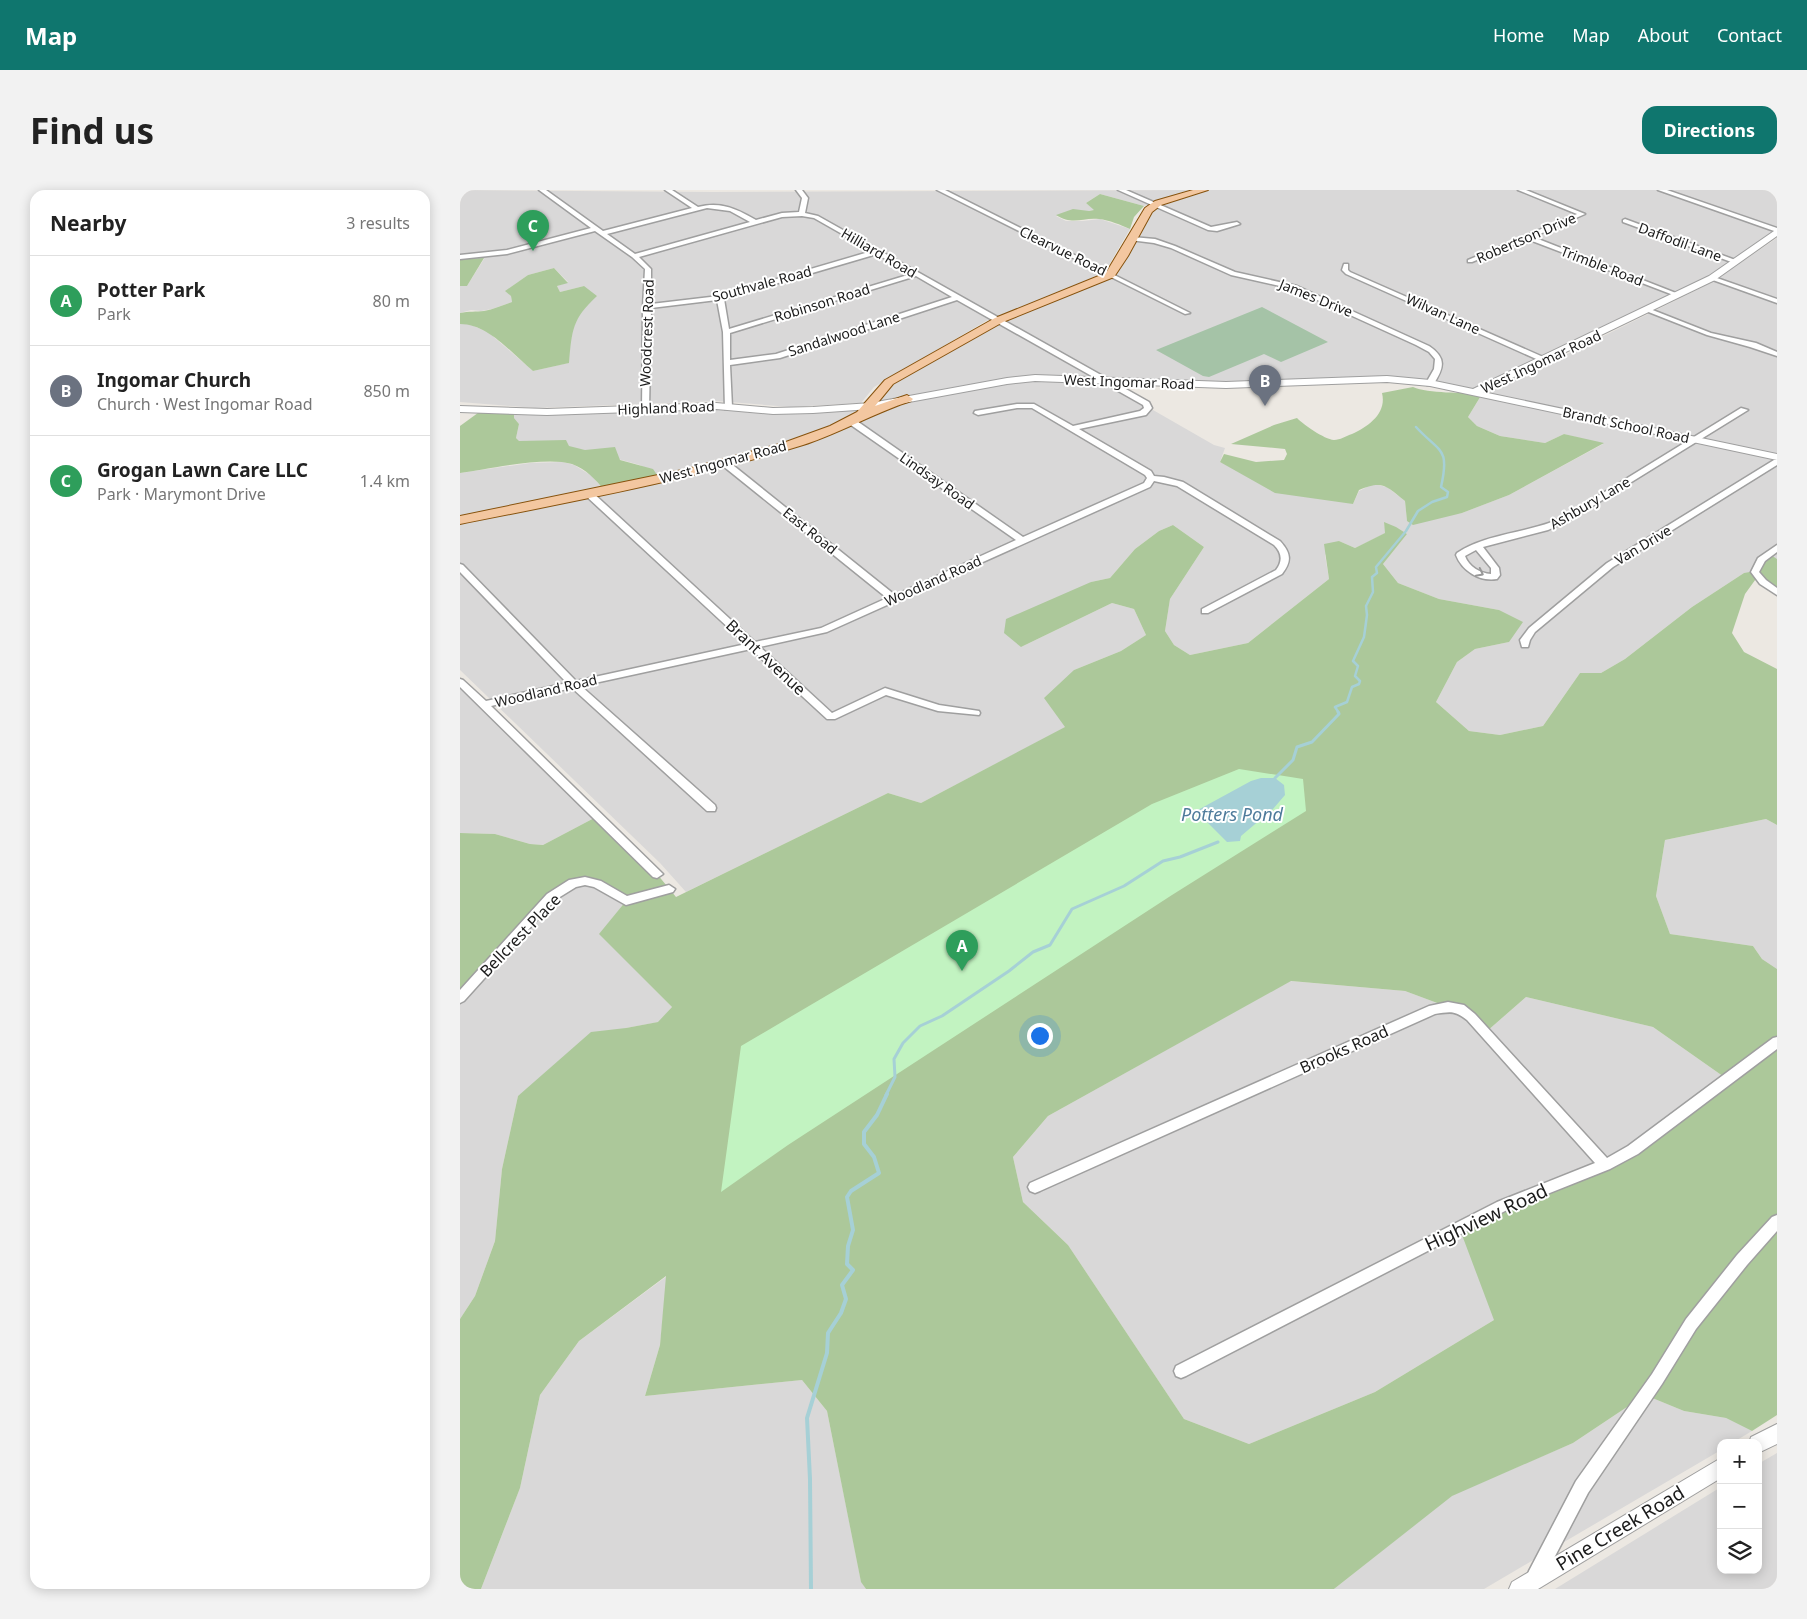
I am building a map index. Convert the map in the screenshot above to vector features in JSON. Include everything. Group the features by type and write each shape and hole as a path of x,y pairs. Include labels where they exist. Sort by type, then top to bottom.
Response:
{"main road":[{"path":"871,406 878,392 889,382 999,320 1097,282 1110,275 1145,213 1154,205 1203,190"},
{"path":"851,421 885,406 908,399"},
{"name":"West Ingomar Road","path":"460,520 726,464 802,440 851,421 871,406"}],"street":[{"name":"Woodcrest Road","path":"542,190 634,256 646,266 649,272 646,307 645,409"},
{"path":"668,190 696,208"},
{"path":"800,190 805,198 802,214"},
{"name":"Clearvue Road","path":"940,190 1187,313"},
{"path":"1121,190 1210,229 1237,224"},
{"name":"Robertson Drive","path":"1470,261 1582,214 1521,190"},
{"path":"1661,190 1777,232"},
{"path":"460,257 514,251 696,208 712,206 728,208 754,222"},
{"name":"Hilliard Road","path":"634,256 782,215 802,214 819,218 1106,381"},
{"name":"Daffodil Lane","path":"1625,221 1736,262"},
{"name":"West Ingomar Road","path":"871,406 1025,379 1226,386 1387,379 1430,382 1475,392 1546,360 1712,278 1777,232"},
{"name":"Trimble Road","path":"1527,237 1678,295"},
{"name":"James Drive","path":"1132,239 1156,241 1173,246 1233,274 1295,287 1419,343 1435,352 1439,359 1438,368 1430,382"},
{"name":"Southvale Road","path":"646,307 720,298 877,252"},
{"name":"Wilvan Lane","path":"1346,265 1345,270 1348,273 1546,360"},
{"name":"Robinson Road","path":"726,332 917,274"},
{"path":"1712,278 1777,302"},
{"name":"Sandalwood Lane","path":"728,363 777,356 958,297"},
{"path":"720,298 726,332 728,406"},
{"path":"1648,310 1708,334 1753,345 1777,354"},
{"path":"1072,428 1147,411 1146,404 1106,381"},
{"name":"Brandt School Road","path":"1475,392 1777,457"},
{"path":"978,413 1029,405 1036,407 1148,473 1151,478 1164,479 1180,484 1277,543 1287,558 1279,572 1205,611"},
{"name":"Highland Road","path":"460,408 537,412 728,406 791,411 871,406"},
{"name":"Ashbury Lane","path":"1478,546 1554,525 1618,489 1692,439 1744,410"},
{"name":"Lindsay Road","path":"851,421 1023,540"},
{"name":"Van Drive","path":"1525,645 1532,630 1596,575 1777,462"},
{"name":"East Road","path":"726,464 894,599"},
{"name":"Woodland Road","path":"484,705 824,630 1147,485 1151,478"},
{"name":"Brant Avenue","path":"589,494 830,717 885,692 938,708 975,713"},
{"path":"1777,548 1761,560 1755,572 1763,582 1777,592"},
{"path":"460,567 573,684 711,808"},
{"path":"460,682 657,874"},
{"name":"Bellcrest Place","path":"460,998 551,897 573,883 585,880 597,884 626,901 669,889"},
{"name":"Brooks Road","path":"1035,1187 1434,1010 1448,1007 1460,1008 1481,1027 1605,1164"},
{"name":"Highview Road","path":"1181,1371 1502,1206 1605,1164 1633,1150 1777,1042"},
{"path":"1526,1585 1582,1487 1657,1379 1691,1324 1742,1260 1777,1221"},
{"path":"1762,1442 1777,1433"},
{"name":"Pine Creek Road","path":"1526,1585 1717,1469"}],"shaded area":[{"path":"460,190 713,192 1195,190 1144,206 1100,194 1086,203 1095,210 1056,216 1066,221 1100,219 1130,229 1106,270 1097,278 986,321 874,387 861,403 790,407 717,401 535,408 460,402 460,324 469,324 488,332 533,371 568,363 572,331 581,310 584,286 560,292 557,286 568,282 554,268 528,275 506,291 511,296 512,302 492,309 471,310 460,313 460,286 467,286 484,259 460,259"},
{"path":"1203,190 1777,190 1777,233 1725,270 1475,392 1420,381 1271,385 1035,378 872,405 878,392 993,323 1105,278 1154,205"},
{"path":"1777,238 1777,454 1497,395 1489,390 1557,359 1711,283"},
{"path":"1012,382 1106,383 1214,445 1225,448 1220,462 1353,504 1359,491 1373,484 1387,487 1405,501 1407,521 1462,513 1509,495 1603,444 1564,434 1545,443 1500,436 1477,426 1468,417 1481,396 1777,460 1777,559 1768,554 1755,572 1744,573 1692,607 1625,659 1601,673 1580,673 1543,726 1500,735 1469,731 1436,702 1457,662 1475,649 1509,642 1499,610 1439,599 1398,583 1383,564 1407,534 1384,523 1386,533 1355,548 1339,541 1325,555 1329,579 1248,643 1190,655 1174,645 1165,631 1170,599 1204,547 1173,525 1159,531 1135,549 1110,578 1091,582 1021,647 1112,603 1134,609 1146,635 1121,651 1074,670 1066,727 921,803 888,793 686,892 660,863 460,670 460,522 719,469 794,446 905,402"},
{"path":"716,406 773,411 869,406 821,434 660,479 640,465 585,450 518,441 516,438 519,424 514,418 514,412"},
{"path":"563,462 574,465 592,476 605,491 460,520 460,473 530,463"},
{"path":"460,682 598,816 543,845 530,844 495,834 460,833"},
{"path":"1766,819 1777,825 1777,969 1762,959 1753,946 1670,934 1656,896 1665,840"},
{"path":"585,881 626,901 600,934 672,1007 659,1022 626,1028 518,1096 502,1169 495,1241 475,1296 460,1319 460,998 551,897"},
{"path":"1290,981 1405,991 1448,1007 1486,1032 1526,997 1653,1027 1727,1079 1494,1320 1375,1392 1249,1444 1184,1419 1068,1245 1023,1202 1013,1157 1048,1116"},
{"path":"667,1276 660,1345 645,1396 802,1380 827,1411 861,1581 866,1589 481,1589 520,1488 540,1395 579,1341"},
{"path":"1645,1395 1684,1411 1726,1418 1752,1431 1739,1439 1717,1439 1717,1452 1484,1589 1334,1589 1452,1495 1573,1443"},
{"path":"1777,1453 1777,1589 1555,1589 1717,1489 1717,1574 1762,1574 1762,1462"}],"green space":[{"path":"1100,194 1144,206 1134,217 1130,229 1103,220 1073,221 1056,215 1073,209 1094,210 1086,203"},
{"path":"484,258 467,286 460,286 460,259"},
{"path":"554,268 568,283 557,286 560,292 584,286 597,296 582,312 575,326 569,363 533,371 490,334 471,325 460,324 460,313 484,311 512,302 511,296 505,291 528,275"},
{"path":"1262,307 1328,342 1281,362 1264,354 1209,377 1203,376 1156,350"},
{"path":"1413,387 1437,392 1482,394 1468,417 1477,426 1500,436 1545,443 1564,434 1604,443 1509,495 1462,513 1413,525 1407,521 1405,501 1384,486 1374,485 1359,490 1353,504 1275,493 1220,462 1224,454 1256,462 1284,460 1287,454 1285,449 1231,444 1274,425 1297,418 1309,428 1325,437 1334,440 1341,439 1358,431 1375,418 1382,407 1382,393"},
{"path":"482,410 514,412 514,418 519,424 516,438 519,441 566,440 569,446 585,450 615,447 620,460 653,469 660,479 605,491 590,475 577,466 547,461 460,473 460,426"},
{"path":"1384,522 1407,534 1383,564 1398,583 1439,599 1499,610 1523,622 1509,642 1475,649 1457,662 1436,702 1469,731 1500,735 1543,726 1580,673 1601,673 1625,659 1692,607 1744,573 1755,571 1768,553 1777,559 1777,587 1763,582 1758,576 1745,594 1732,633 1744,652 1777,669 1777,825 1766,819 1665,840 1656,896 1670,934 1753,946 1762,959 1777,969 1777,1415 1752,1431 1726,1418 1684,1411 1645,1395 1573,1443 1452,1496 1334,1589 866,1589 861,1582 827,1411 802,1380 645,1396 660,1345 666,1276 579,1341 540,1395 520,1488 481,1589 460,1589 460,1319 475,1296 495,1241 502,1169 518,1096 591,1032 658,1022 672,1007 599,934 626,901 585,881 551,897 460,998 460,833 495,834 530,844 543,845 598,816 657,874 676,897 888,793 921,803 1065,727 1044,698 1074,670 1121,651 1146,635 1134,609 1112,603 1021,647 1004,633 1006,619 1091,582 1110,578 1135,549 1159,531 1173,525 1204,547 1170,599 1165,631 1174,645 1190,655 1248,643 1329,579 1324,544 1339,541 1355,548 1385,533","holes":["1291,981 1405,991 1448,1007 1486,1032 1526,997 1653,1027 1727,1079 1605,1165 1459,1227 1494,1320 1375,1392 1249,1444 1184,1419 1068,1245 1023,1202 1013,1157 1048,1116"]},
{"path":"1239,769 1303,779 1306,811 1172,895 788,1145 721,1192 741,1046 1152,804"}],"water":[{"name":"Potters Pond","path":"1261,778 1275,778 1284,785 1285,795 1273,809 1241,836 1240,841 1227,842 1196,811 1251,781"}],"waterway":[{"path":"1339,713 1335,707 1347,702 1352,687 1359,684 1360,681 1355,676 1358,666 1353,661 1364,637 1367,615 1366,606 1373,592 1372,577 1377,573 1376,567 1406,531 1418,511 1432,502 1447,497 1448,492 1441,487 1444,464 1441,452 1416,427"},
{"path":"1275,778 1293,760 1297,747 1312,742 1339,714 1338,712"},
{"path":"886,1095 895,1077 894,1059 903,1043 920,1026 942,1016 1009,971 1033,952 1050,945 1072,909 1124,886 1163,861 1180,857 1218,842"},
{"path":"811,1589 810,1479 807,1418 827,1353 828,1333 841,1313 846,1299 842,1285 853,1270 847,1264 848,1246 853,1230 847,1197 851,1191 879,1173 874,1157 864,1144 864,1132 877,1115 887,1094"}],"place":[{"name":"Grogan Lawn Care LLC","path":"533,251"},
{"name":"Ingomar Church","path":"1265,406"},
{"name":"Potter Park","path":"962,971"}]}
